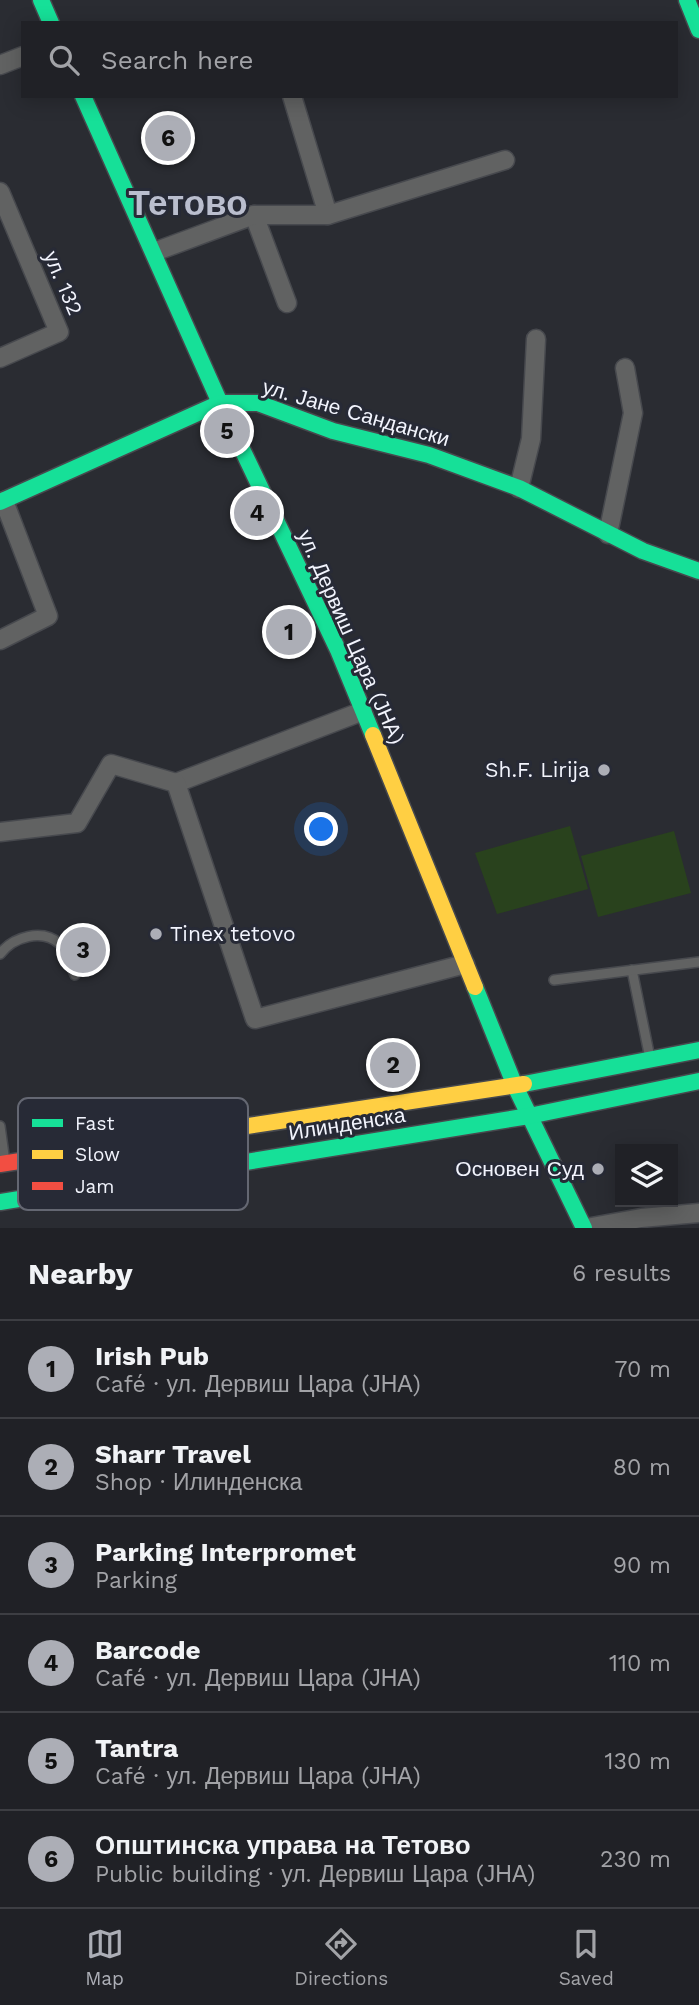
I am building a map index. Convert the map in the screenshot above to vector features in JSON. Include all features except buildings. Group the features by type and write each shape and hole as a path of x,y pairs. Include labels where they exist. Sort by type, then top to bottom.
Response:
{"street":[{"path":"41,0 50,21"},
{"path":"687,0 699,30"},
{"path":"0,65 21,57"},
{"name":"ул. Дервиш Цара (ЈНА)","path":"84,98 220,403 338,650 514,1086 585,1228"},
{"path":"293,98 328,215"},
{"path":"154,252 254,215 328,215 505,160"},
{"name":"ул. 132","path":"0,192 60,332 0,358"},
{"path":"254,215 287,303"},
{"path":"519,488 531,439 536,339"},
{"path":"608,534 633,413 625,368"},
{"name":"ул. Јане Сандански","path":"2,501 220,403 258,403 333,430 429,455 519,488 643,551 699,571"},
{"path":"0,640 48,616 2,501"},
{"path":"0,832 77,823 111,764 176,783 363,711"},
{"path":"176,783 255,1019 465,964"},
{"name":"Илинденска","path":"248,1127 514,1086 699,1050"},
{"name":"Илинденска","path":"248,1162 529,1116 699,1081"},
{"name":"Илинденска","path":"0,1202 18,1199"},
{"path":"585,1228 640,1218 699,1213"}],"lane":[{"path":"0,954 15,940 41,936 53,939 63,946 75,975"},
{"path":"554,980 699,962"},
{"path":"632,970 650,1059"},
{"path":"0,1126 3,1164"}],"green space":[{"path":"570,826 588,889 497,914 475,853"},
{"path":"674,831 691,893 598,917 581,856"}],"traffic: fast":[{"path":"41,0 50,21"},
{"path":"687,0 699,30"},
{"path":"84,98 220,403 338,650 373,735"},
{"path":"0,502 220,403 258,403 333,431 429,455 519,488 643,551 699,571"},
{"path":"475,987 515,1086 584,1228"},
{"path":"524,1084 699,1050"},
{"path":"248,1162 529,1116 699,1081"},
{"path":"0,1202 18,1199"}],"traffic: slow":[{"path":"373,735 475,987"},
{"path":"248,1126 524,1084"}],"traffic: jam":[{"path":"0,1164 18,1161"}],"place":[{"name":"Општинска управа на Тетово","path":"168,138"},
{"name":"Tantra","path":"227,431"},
{"name":"Barcode","path":"257,513"},
{"name":"Irish Pub","path":"289,632"},
{"name":"Sh.F. Lirija","path":"604,770"},
{"name":"Tinex tetovo","path":"156,934"},
{"name":"Parking Interpromet","path":"83,950"},
{"name":"Sharr Travel","path":"393,1065"},
{"name":"Основен Суд","path":"598,1169"}],"district":[{"name":"Тетово","path":"188,203"}]}
